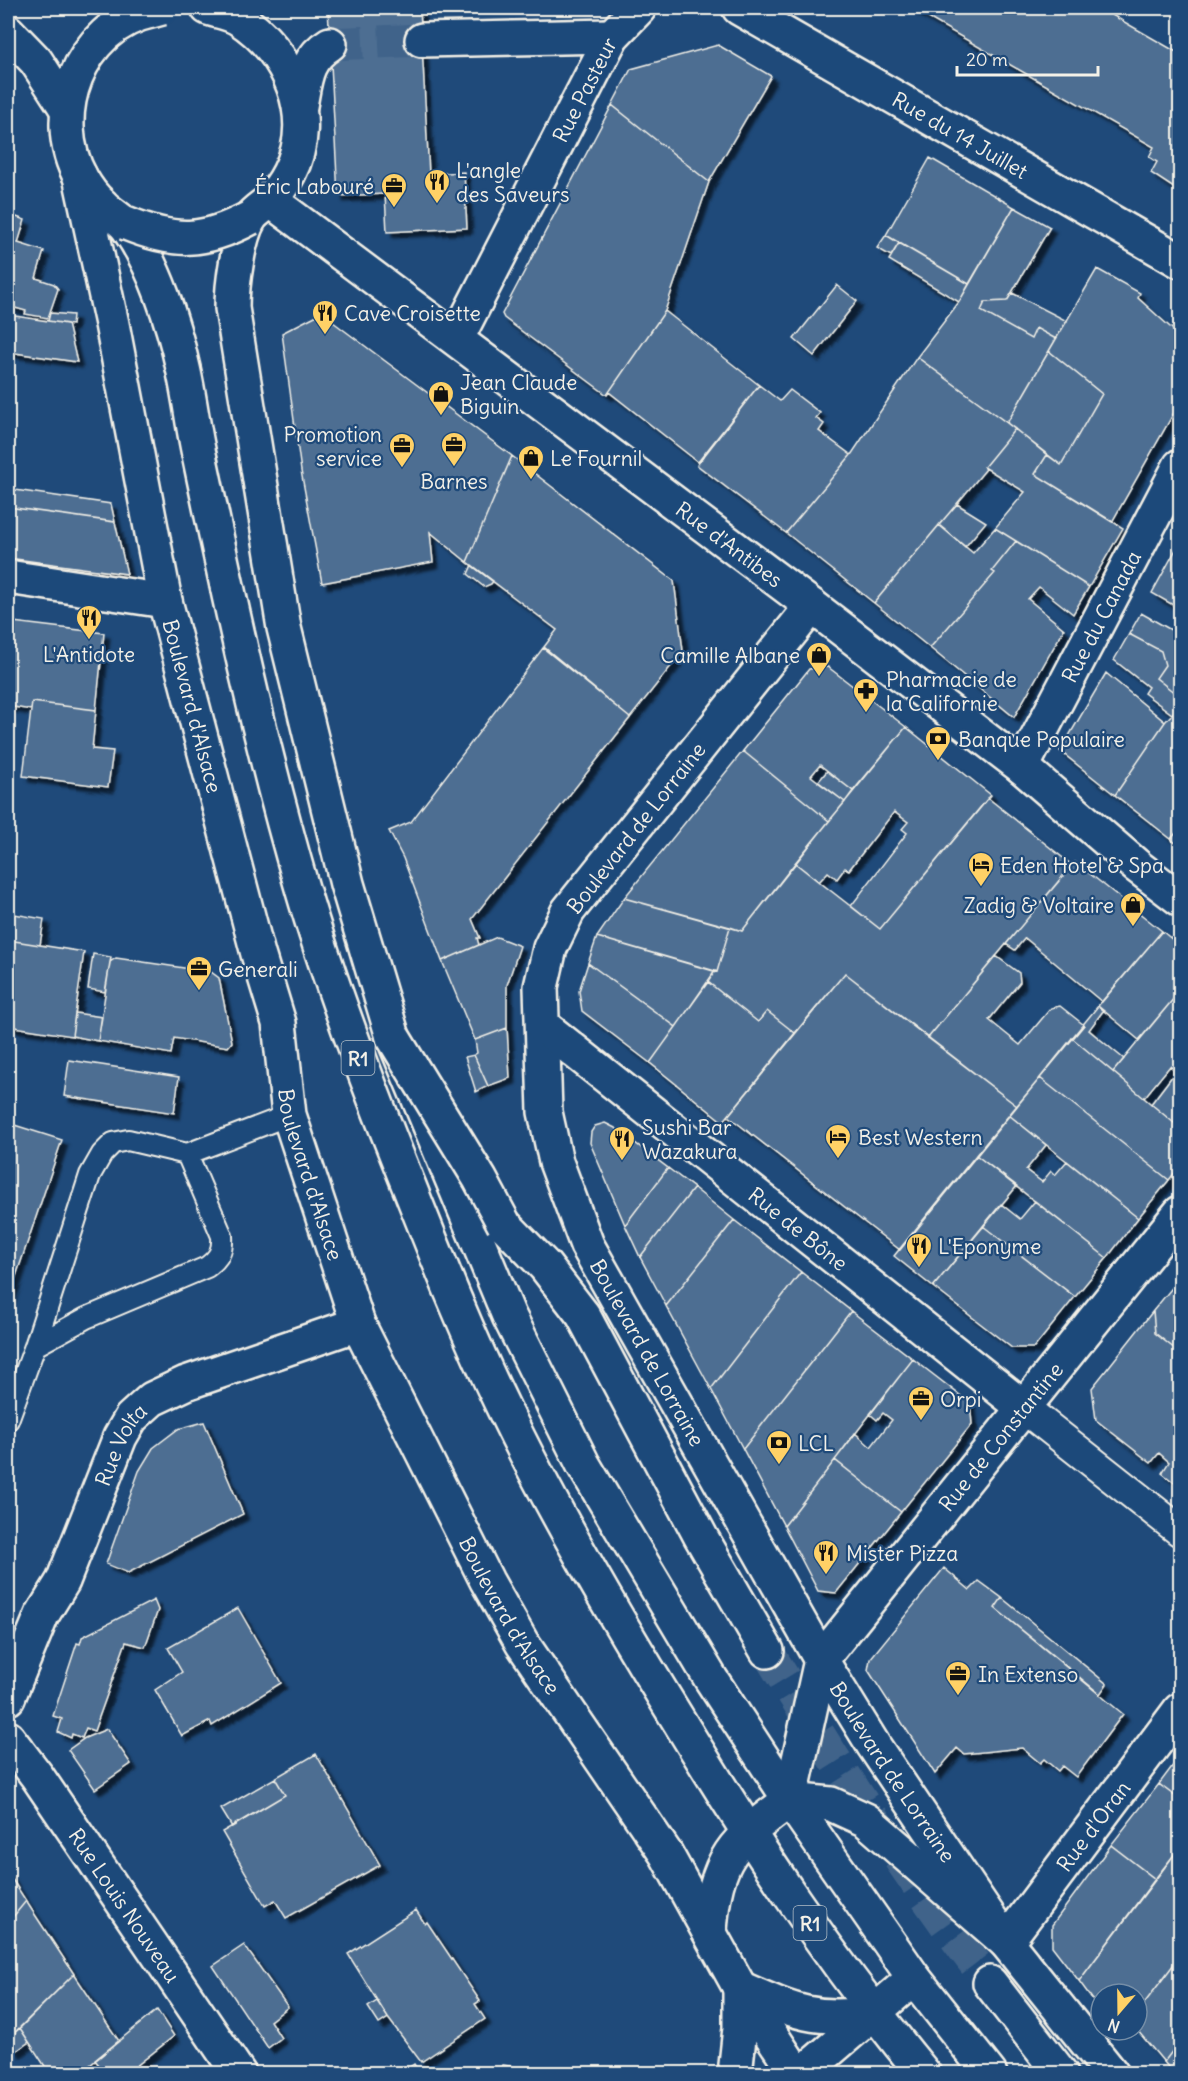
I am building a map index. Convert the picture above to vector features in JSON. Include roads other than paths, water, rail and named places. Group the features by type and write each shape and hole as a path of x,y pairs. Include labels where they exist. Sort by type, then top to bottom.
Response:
{"main road":[{"path":"162,8 136,14 111,29 90,50 75,75 67,109 68,143 80,176 100,204 126,224 157,236 192,238 226,231 260,209 289,172 299,140 300,106 307,67 316,53 330,45"},
{"path":"208,8 237,17 268,41 290,73 300,106"},
{"name":"Rue Pasteur","path":"457,338 612,36 639,8"},
{"name":"Rue du 14 Juillet","path":"739,8 1180,261"},
{"path":"8,32 36,61 67,109"},
{"path":"422,40 612,36"},
{"name":"Boulevard d'Alsace","path":"80,176 112,324 165,601 258,954 279,1023 289,1115 358,1324 487,1581 522,1642 666,1854 740,1988 798,2073"},
{"name":"Rue d'Antibes","path":"260,209 317,233 1022,767 1138,867 1180,899"},
{"name":"R1","path":"260,209 232,284 232,308 284,628 327,811 393,1037 509,1316 573,1445 645,1572 790,1800 914,1978 990,2073"},
{"name":"R1","path":"126,224 166,306 183,368 198,452 272,777 305,899 354,1048 465,1324 518,1437 592,1576 747,1832 875,2012 924,2073"},
{"name":"Rue du Canada","path":"1022,767 1180,466"},
{"path":"8,577 165,601"},
{"name":"Boulevard de Lorraine","path":"812,606 568,911 550,948 541,987 545,1112 556,1162 587,1245 821,1660 874,1746 1006,1942 1112,2073"},
{"name":"Rue de Bône","path":"543,1026 1024,1408"},
{"path":"393,1037 480,1179 504,1224 545,1266 583,1315 701,1537 767,1651"},
{"name":"Rue de Constantine","path":"821,1660 1180,1213"},
{"path":"545,1266 587,1245"},
{"name":"Rue Volta","path":"8,1698 42,1615 63,1581 120,1437 131,1418 152,1399 186,1383 358,1324"},
{"path":"710,1931 717,1879 726,1857 747,1832 790,1800 821,1660"},
{"name":"Rue d'Oran","path":"1006,1942 1180,1710"},
{"name":"Rue Louis Nouveau","path":"8,1738 38,1776 239,2073"},
{"path":"790,1800 831,1804 866,1820 1006,1942"},
{"path":"802,2073 914,1978"},
{"path":"990,1983 1061,2073"},
{"path":"735,2073 740,2028 740,1988 788,2009 814,2016 844,2018 875,2012"}],"street":[{"path":"1024,1408 1180,1531"}],"lane":[{"path":"8,1420 35,1346 90,1175 102,1154 113,1143 128,1140 188,1155 289,1115"},
{"path":"35,1346 86,1318 207,1267 217,1260 223,1249 222,1236 188,1155"}],"tunnel":[{"path":"330,44 422,40"},
{"path":"767,1651 902,1862 990,1983"}],"place":[{"name":"L'angle des Saveurs","path":"437,205"},
{"name":"Éric Labouré","path":"394,209"},
{"name":"Cave Croisette","path":"325,336"},
{"name":"Jean Claude Biguin","path":"441,417"},
{"name":"Barnes","path":"454,468"},
{"name":"Promotion service","path":"402,469"},
{"name":"Le Fournil","path":"531,481"},
{"name":"L'Antidote","path":"89,641"},
{"name":"Camille Albane","path":"819,678"},
{"name":"Pharmacie de la Californie","path":"866,714"},
{"name":"Banque Populaire","path":"938,762"},
{"name":"Eden Hotel & Spa","path":"981,888"},
{"name":"Zadig & Voltaire","path":"1133,928"},
{"name":"Generali","path":"199,992"},
{"name":"Best Western","path":"838,1160"},
{"name":"Sushi Bar Wazakura","path":"622,1162"},
{"name":"L'Eponyme","path":"919,1269"},
{"name":"Orpi","path":"921,1422"},
{"name":"LCL","path":"779,1466"},
{"name":"Mister Pizza","path":"826,1576"},
{"name":"In Extenso","path":"958,1697"}]}
